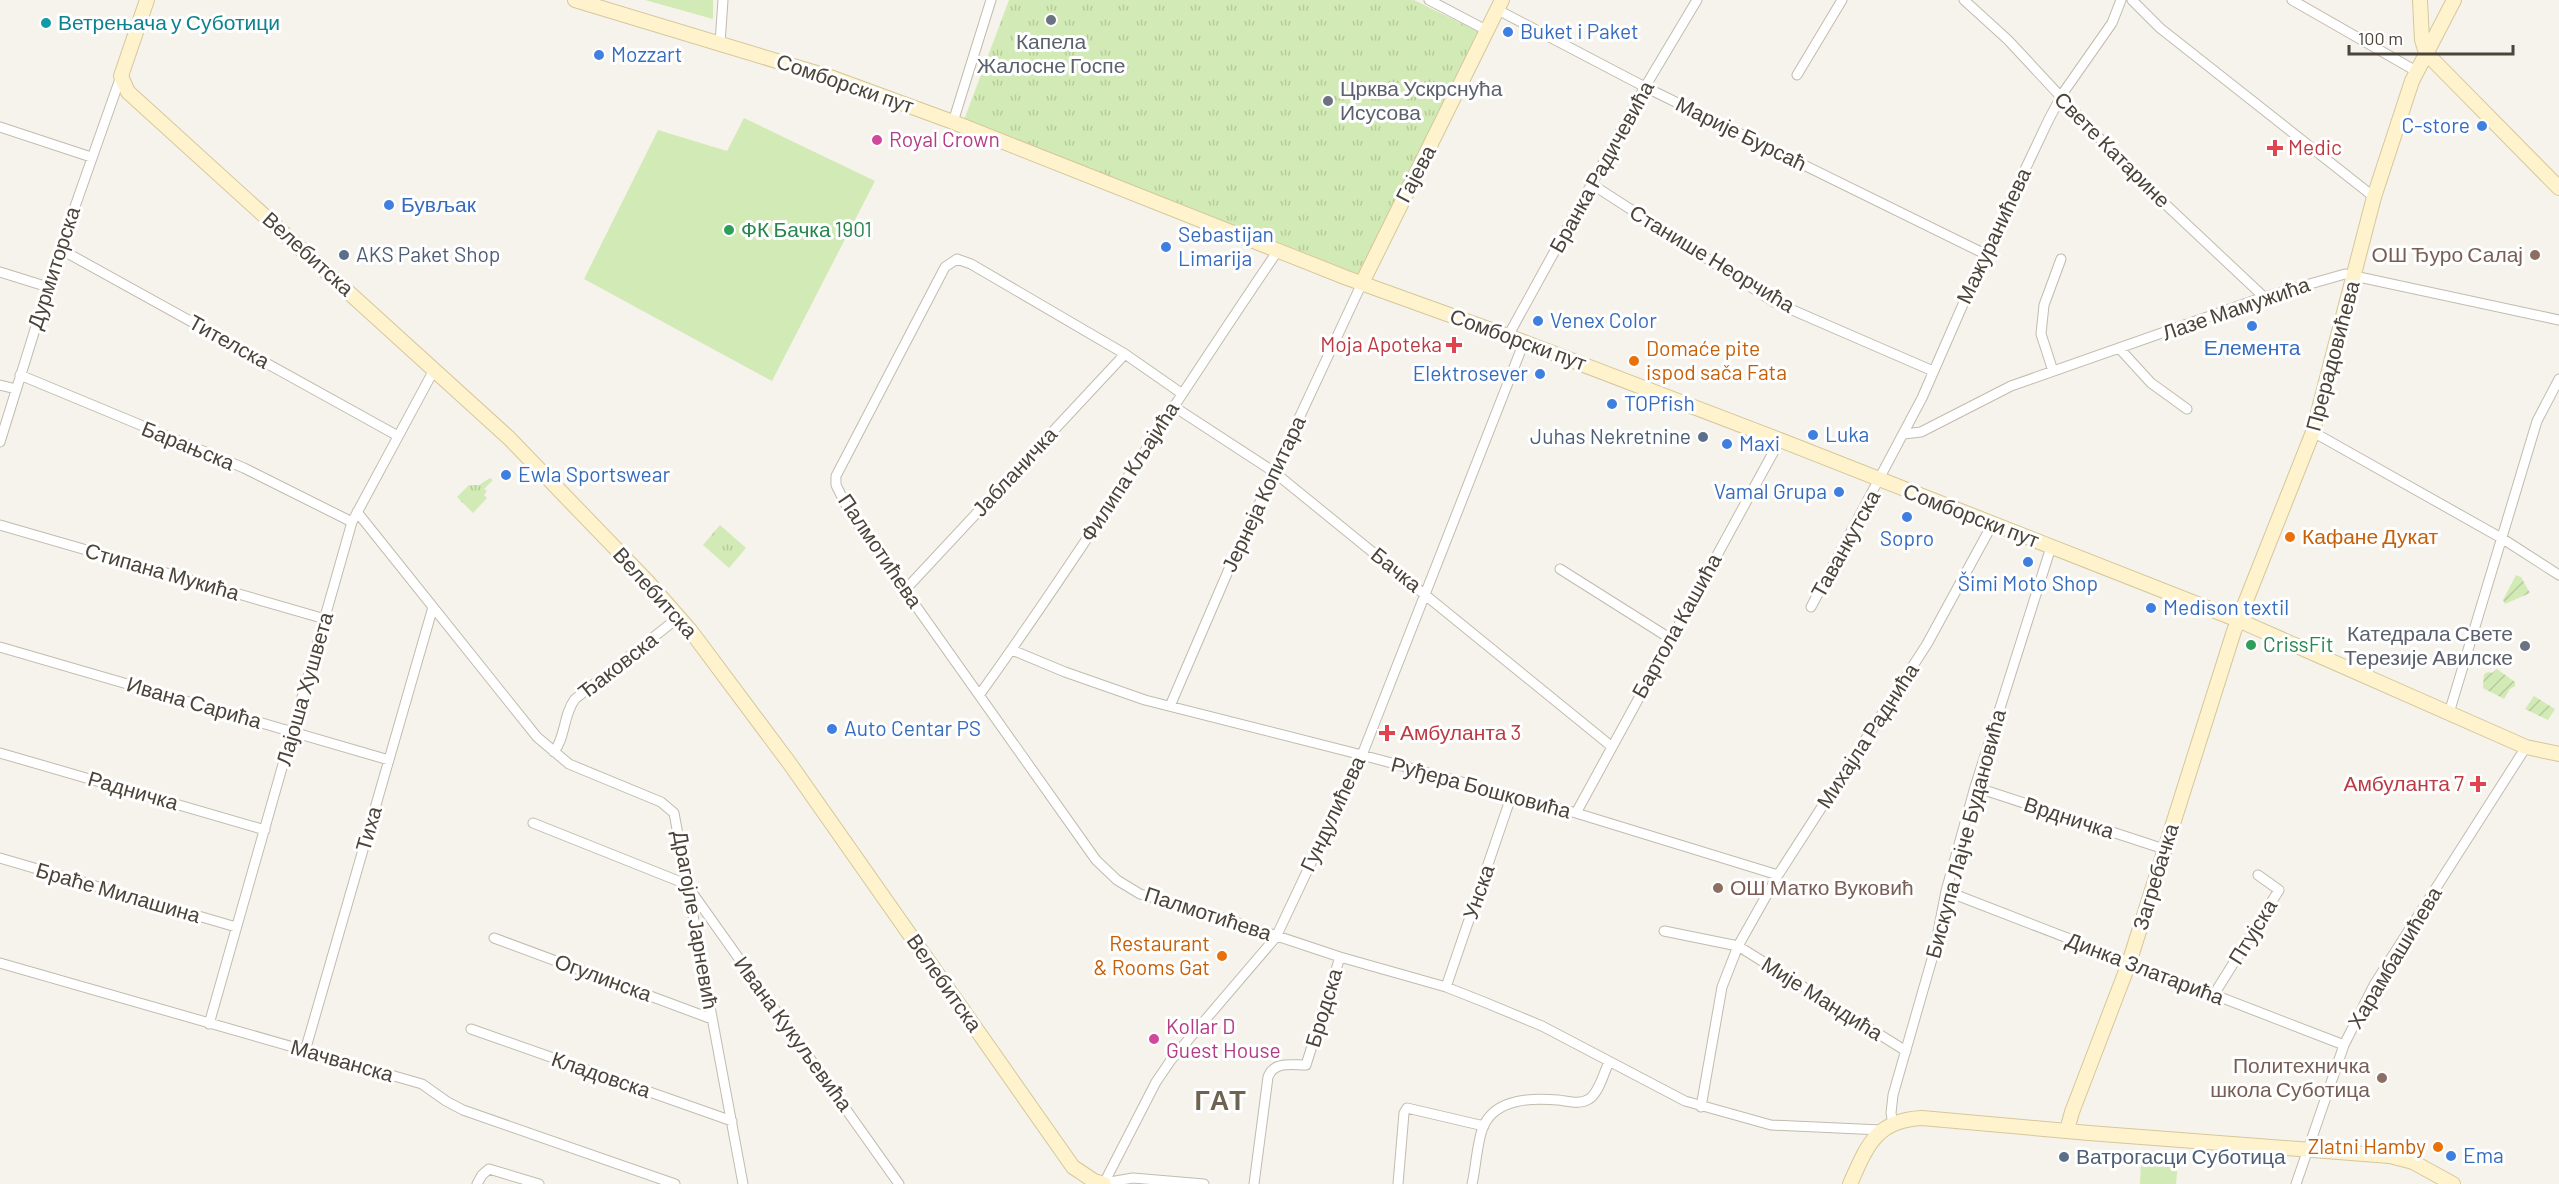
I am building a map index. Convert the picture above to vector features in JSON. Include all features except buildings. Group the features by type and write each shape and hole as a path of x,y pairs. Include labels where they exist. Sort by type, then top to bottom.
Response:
{"main road":[{"name":"Дурмиторска","path":"121,76 147,0"},
{"name":"Сомборски пут","path":"575,0 833,78 953,122 1362,283 1780,440 2238,620 2526,747 2559,754"},
{"path":"2420,0 2422,40 2426,53 2559,188"},
{"name":"Прерадовићева","path":"2238,620 2313,432 2374,197 2416,71 2454,0"},
{"name":"Гајева","path":"1362,283 1500,5"},
{"name":"Велебитска","path":"121,76 128,92 435,368 509,438 647,581 726,677 790,764 1073,1167 1094,1182 1104,1184"},
{"name":"Загребачка","path":"2067,1130 2130,963 2164,849 2238,620"},
{"path":"1850,1184 1863,1156 1887,1127 1922,1118 2390,1156 2413,1162 2453,1184"}],"street":[{"path":"720,43 723,0"},
{"path":"953,122 991,0"},
{"path":"1429,0 1488,31"},
{"name":"Бранка Радичевића","path":"1508,336 1645,87 1697,0"},
{"path":"1797,75 1842,0"},
{"name":"Свете Катарине","path":"1964,0 2008,40 2129,170 2264,297"},
{"name":"Мажуранићева","path":"1880,480 1904,434 1985,254 2060,98 2112,24 2121,0"},
{"path":"2132,0 2160,28 2374,197"},
{"path":"2292,0 2416,71"},
{"name":"Марије Бурсаћ","path":"1500,5 1645,87 1985,254"},
{"name":"Дурмиторска","path":"0,442 90,158 121,76"},
{"path":"112,96 128,92"},
{"path":"0,127 90,158"},
{"name":"Станише Неорчића","path":"1593,185 1774,302 1933,371"},
{"name":"Тителска","path":"60,249 398,436"},
{"name":"Филипа Кљајића","path":"980,694 1098,525 1181,393 1279,249"},
{"name":"Палмотићева","path":"1125,354 970,264 957,259 945,267 836,476 836,485 850,513 1096,860 1117,880 1140,894 1205,912 1340,957 1446,987 1542,1026 1685,1101 1701,1107 1771,1125 1887,1127"},
{"path":"2053,372 2041,333 2044,305 2061,259"},
{"path":"0,272 48,287"},
{"name":"Лазе Мамужића","path":"1904,434 1920,432 2012,386 2264,297 2345,274 2559,320"},
{"name":"Јернеја Копитара","path":"1170,706 1227,572 1362,283"},
{"name":"Гундулићева","path":"1104,1184 1156,1082 1276,937 1362,755 1524,342"},
{"path":"2119,348 2151,383 2187,409"},
{"path":"1125,354 1181,393"},
{"name":"Јабланичка","path":"905,590 1125,354"},
{"name":"Лајоша Хушвета","path":"209,1024 355,517 435,368"},
{"name":"Барањска","path":"20,375 355,517"},
{"path":"2449,713 2537,421 2559,379"},
{"path":"0,385 16,389"},
{"name":"Бачка","path":"1173,406 1274,472 1611,746"},
{"path":"2313,432 2503,539 2559,575"},
{"name":"Бартола Кашића","path":"1576,813 1780,440"},
{"name":"Таванкутска","path":"1811,607 1880,480"},
{"name":"Драгојле Јарневић","path":"355,517 433,607 517,713 554,752 569,764 661,802 671,810 677,821 686,884 743,1184"},
{"name":"Михајла Раднића","path":"1701,1107 1722,987 1738,946 1778,875 1927,644 1994,524"},
{"name":"Стипана Мукића","path":"0,525 325,619"},
{"name":"Бискупа Лајче Будановића","path":"1887,1127 1893,1095 1934,952 1946,891 1975,787 2050,547"},
{"path":"1560,569 1671,639"},
{"name":"Тиха","path":"305,1051 433,607"},
{"name":"Ђаковска","path":"554,752 561,739 567,713 575,699 679,618"},
{"name":"Ивана Сарића","path":"0,647 389,760"},
{"name":"Руђера Бошковића","path":"1012,650 1112,690 1576,813 1778,875"},
{"name":"Харамбашићева","path":"2296,1184 2344,1045 2374,985 2526,747"},
{"name":"Радничка","path":"0,753 265,830"},
{"name":"Врдничка","path":"1975,787 2164,849"},
{"name":"Унска","path":"1446,987 1511,797"},
{"path":"533,823 686,884"},
{"name":"Браће Милашина","path":"0,858 236,927"},
{"name":"Птујска","path":"2213,996 2279,890 2258,875"},
{"name":"Ивана Кукуљевића","path":"686,884 899,1184"},
{"name":"Динка Златарића","path":"1946,891 2344,1045"},
{"path":"695,929 703,922 714,923"},
{"path":"1664,931 1738,946"},
{"name":"Огулинска","path":"494,938 712,1019"},
{"name":"Мије Мандића","path":"1738,946 1906,1051"},
{"name":"Бродска","path":"1254,1184 1268,1077 1276,1066 1306,1065 1340,957"},
{"name":"Мачванска","path":"0,963 422,1084 463,1110 675,1184"},
{"name":"Кладовска","path":"471,1029 732,1121"},
{"path":"1472,1184 1484,1126 1494,1113 1513,1102 1534,1098 1581,1102 1589,1099 1594,1095 1609,1062"},
{"path":"1398,1184 1404,1113 1407,1108 1484,1126"},
{"path":"477,1184 486,1171 494,1170 539,1184"},
{"path":"1104,1184 1133,1178 1204,1184"}],"green space":[{"path":"645,0 713,0 713,19"},
{"path":"1009,0 1414,0 1483,34 1361,275 964,120"},
{"name":"ФК Бачка 1901","path":"744,118 875,181 772,381 584,279 658,130 727,151"},
{"path":"490,478 493,480 484,489 487,491 484,495 487,498 473,513 457,497 469,485 479,485"},
{"path":"720,525 746,548 729,568 703,545"},
{"path":"2516,575 2521,577 2530,593 2505,604 2503,600"},
{"path":"2497,669 2515,682 2515,686 2510,689 2504,699 2483,688 2484,674 2492,673"},
{"path":"2534,696 2555,709 2548,720 2525,709"},
{"path":"2141,1160 2178,1162 2176,1184 2140,1184"}],"place":[{"name":"Капела Жалосне Госпе","path":"1051,20"},
{"name":"Ветрењача у Суботици","path":"46,23"},
{"name":"Buket i Paket","path":"1508,32"},
{"name":"Mozzart","path":"599,55"},
{"name":"Црква Ускрснућа Исусова","path":"1328,101"},
{"name":"C-store","path":"2482,126"},
{"name":"Royal Crown","path":"877,140"},
{"name":"Medic","path":"2275,148"},
{"name":"Бувљак","path":"389,205"},
{"name":"ФК Бачка 1901","path":"729,230"},
{"name":"Sebastijan Limarija","path":"1166,247"},
{"name":"AKS Paket Shop","path":"344,255"},
{"name":"ОШ Ђуро Салај","path":"2535,255"},
{"name":"Venex Color","path":"1538,321"},
{"name":"Елемента","path":"2252,326"},
{"name":"Moja Apoteka","path":"1454,345"},
{"name":"Domaće pite ispod sača Fata","path":"1634,361"},
{"name":"Elektrosever","path":"1540,374"},
{"name":"TOPfish","path":"1612,404"},
{"name":"Luka","path":"1813,435"},
{"name":"Juhas Nekretnine","path":"1703,437"},
{"name":"Maxi","path":"1727,444"},
{"name":"Ewla Sportswear","path":"506,475"},
{"name":"Vamal Grupa","path":"1839,492"},
{"name":"Sopro","path":"1907,517"},
{"name":"Кафане Дукат","path":"2290,537"},
{"name":"Šimi Moto Shop","path":"2028,562"},
{"name":"Medison textil","path":"2151,608"},
{"name":"CrissFit","path":"2251,645"},
{"name":"Катедрала Свете Терезије Авилске","path":"2525,646"},
{"name":"Auto Centar PS","path":"832,729"},
{"name":"Амбуланта 3","path":"1387,733"},
{"name":"Амбуланта 7","path":"2478,784"},
{"name":"ОШ Матко Вуковић","path":"1718,888"},
{"name":"Restaurant & Rooms Gat","path":"1222,956"},
{"name":"Kollar D Guest House","path":"1154,1039"},
{"name":"Политехничка школа Суботица","path":"2382,1078"},
{"name":"Zlatni Hamby","path":"2438,1147"},
{"name":"Ema","path":"2451,1156"},
{"name":"Ватрогасци Суботица","path":"2064,1157"}],"district":[{"name":"ГАТ","path":"1221,1101"}]}
